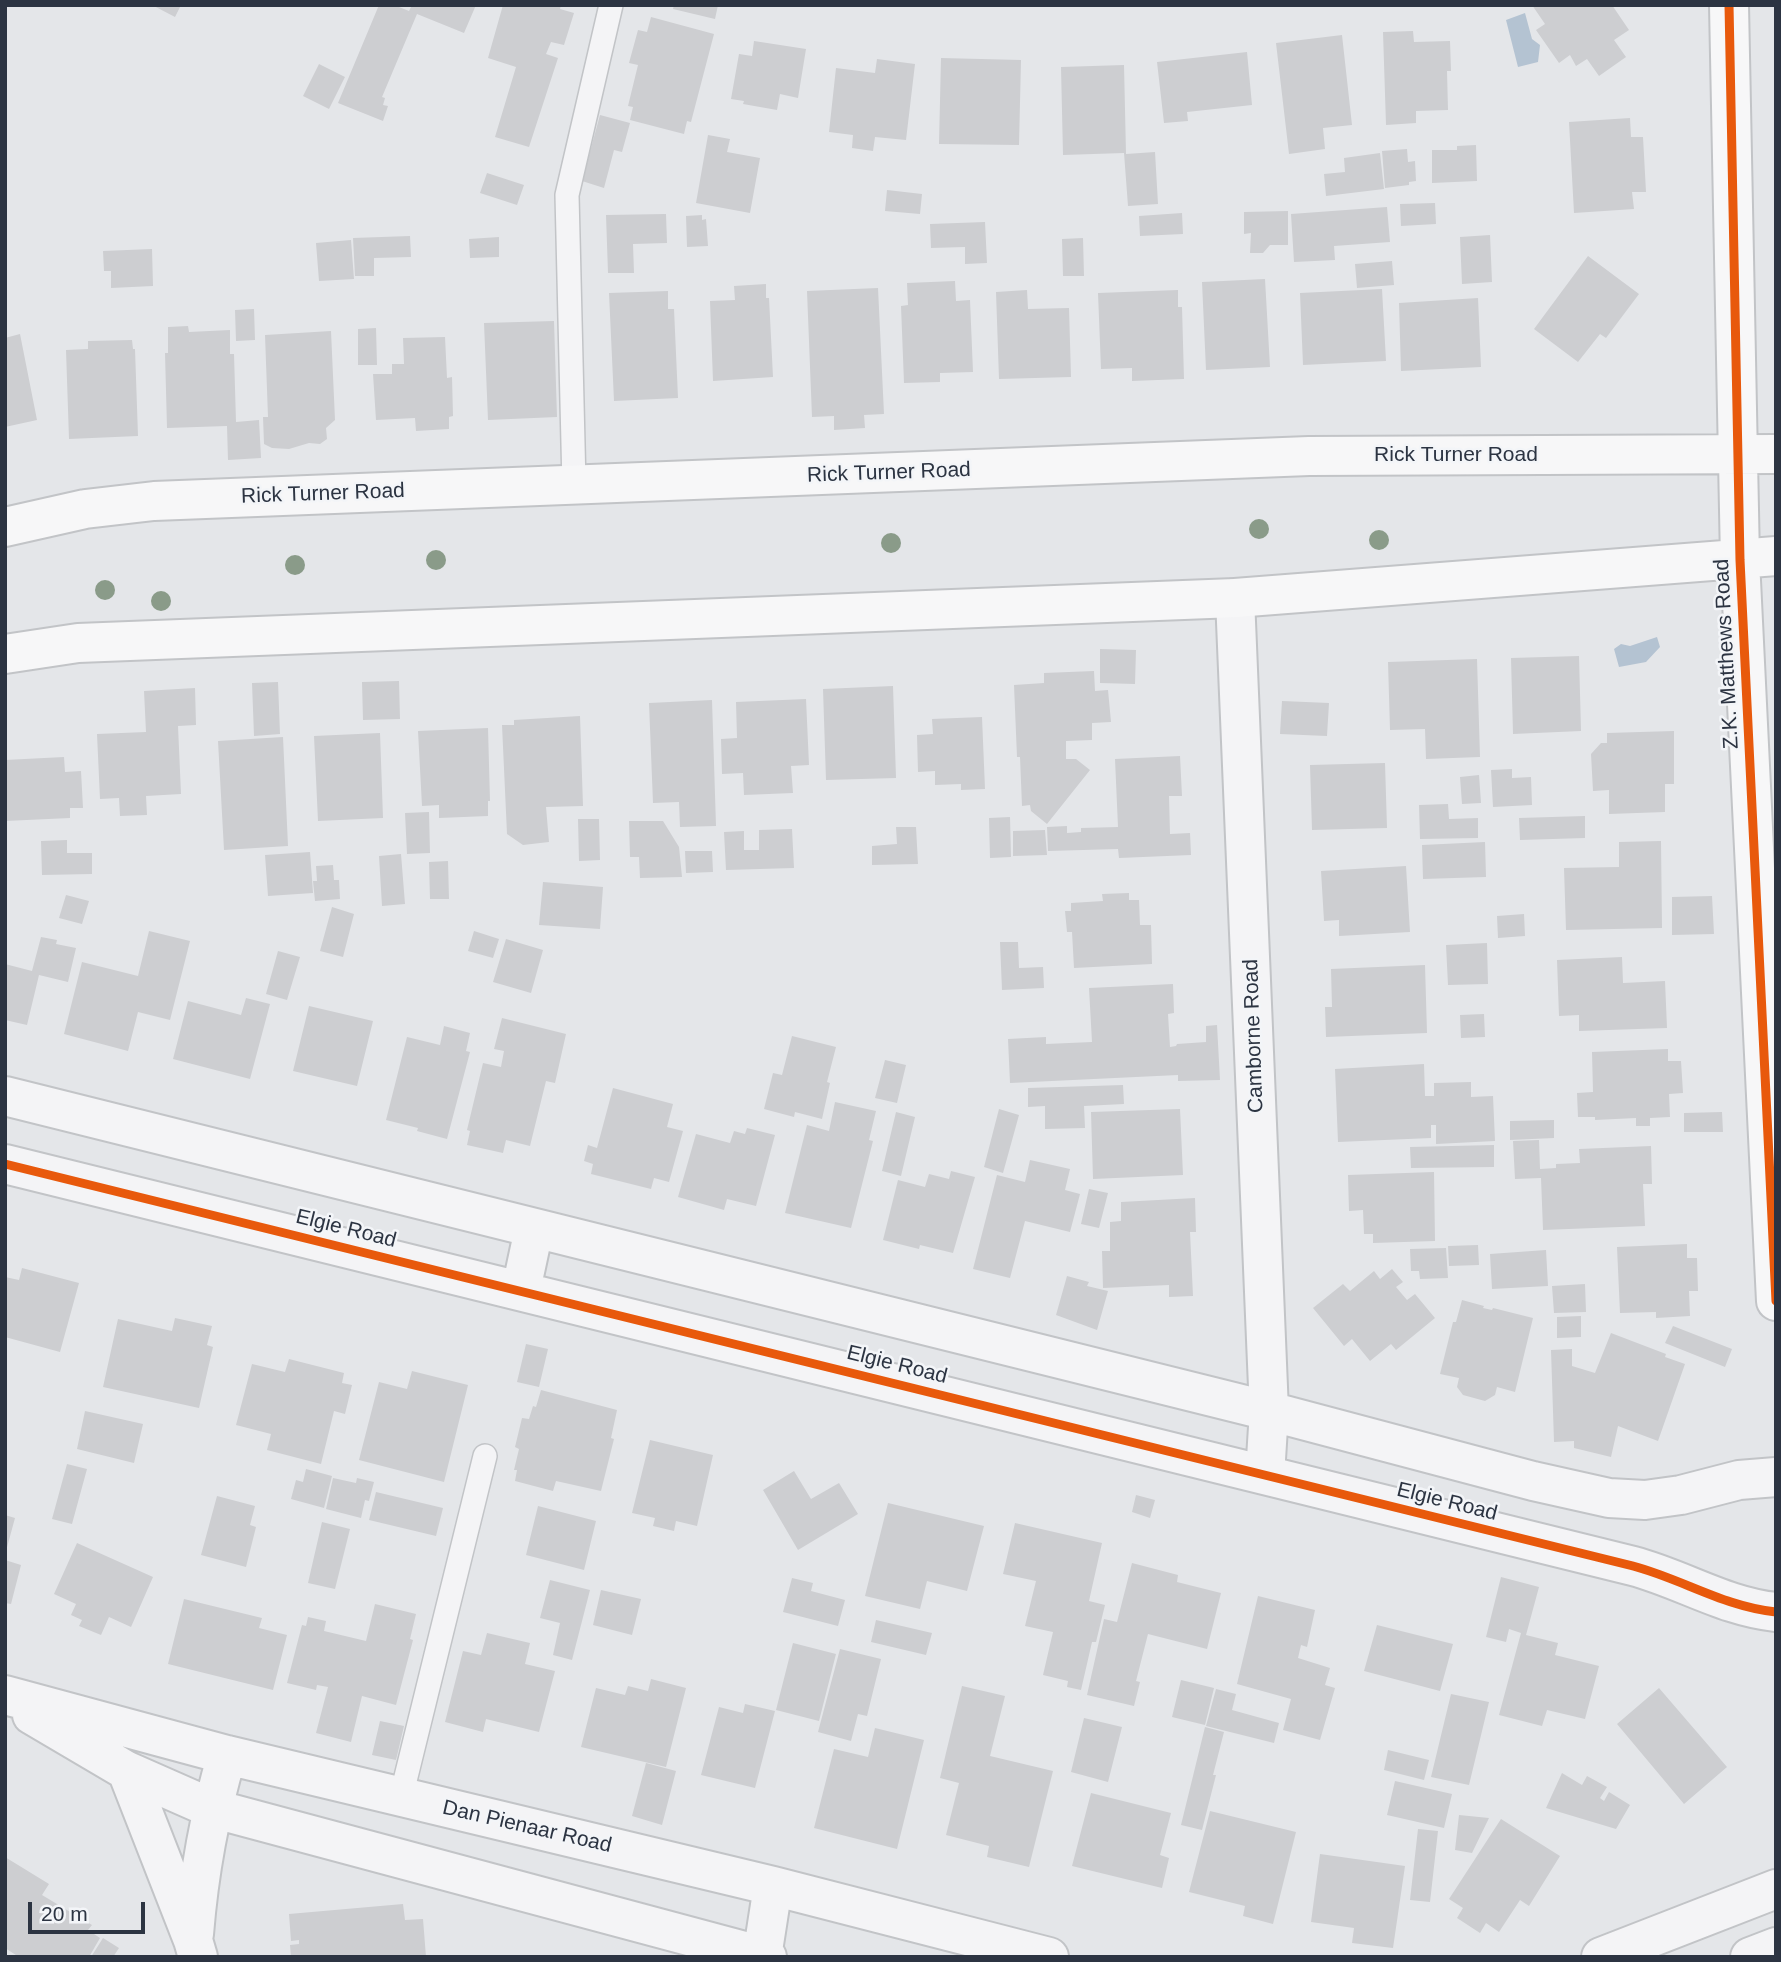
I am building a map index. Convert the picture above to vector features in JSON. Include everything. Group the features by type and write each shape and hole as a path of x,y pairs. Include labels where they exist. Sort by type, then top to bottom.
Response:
{"main road":[{"name":"Z.K. Matthews Road","path":"1729,5 1736,453 1758,558 1776,1301"},
{"name":"Rick Turner Road","path":"5,527 85,509 154,501 1309,456 1776,454"},
{"path":"5,654 78,643 1236,598 1758,558"}],"street":[{"name":"Camborne Road","path":"1236,598 1269,1412 1265,1475"},
{"name":"Elgie Road","path":"5,1096 1609,1498 1645,1500 1681,1495 1739,1480 1776,1476"},
{"name":"Elgie Road","path":"5,1164 1663,1574 1735,1605 1776,1612"},
{"path":"521,1290 534,1229"},
{"name":"Dan Pienaar Road","path":"5,1697 227,1755 772,1886 1049,1957"},
{"name":"Dan Pienaar Road","path":"5,1697 127,1771 211,1808 764,1956"},
{"path":"195,1948 198,1888 211,1808 227,1755"},
{"path":"127,1771 195,1948"},
{"path":"764,1956 772,1886"},
{"path":"1601,1957 1776,1889"},
{"path":"1750,1957 1776,1947"}],"lane":[{"path":"574,485 566,195 611,5"},
{"path":"401,1797 485,1456"}],"water":[{"path":"1525,13 1532,39 1540,45 1538,62 1518,67 1506,20"},
{"path":"1657,637 1660,647 1646,662 1619,667 1614,649 1621,644 1630,646"}],"building":[{"path":"152,5 181,5 175,17"},
{"path":"379,5 394,5 409,11 412,5 476,5 464,33 417,14 382,97 385,98 383,105 388,106 383,121 338,103"},
{"path":"503,5 561,5 560,9 574,13 564,45 551,42 546,54 558,58 529,147 495,137 516,67 488,58"},
{"path":"674,5 718,5 715,19 673,9"},
{"path":"1532,5 1612,5 1629,30 1614,40 1626,57 1599,76 1587,59 1576,66 1570,55 1559,63 1536,30 1545,24"},
{"path":"651,17 714,34 691,122 687,121 684,134 630,120 633,107 628,106 638,65 629,63 638,30 647,32"},
{"path":"1413,31 1414,42 1450,41 1451,71 1447,71 1448,110 1416,111 1416,123 1386,125 1383,32"},
{"path":"1342,35 1352,125 1323,128 1325,149 1289,154 1276,43"},
{"path":"754,41 806,49 798,98 780,94 777,110 731,99 739,54 752,56"},
{"path":"1247,52 1252,105 1187,112 1188,121 1164,123 1157,62"},
{"path":"941,58 1021,60 1019,145 939,144"},
{"path":"877,59 915,64 906,140 875,137 873,151 852,148 853,135 829,132 836,68 875,73"},
{"path":"319,64 345,77 329,109 303,96"},
{"path":"1124,65 1126,154 1155,152 1158,204 1128,206 1124,153 1063,155 1061,67"},
{"path":"600,115 630,123 622,152 614,150 604,188 582,181"},
{"path":"1630,118 1631,137 1643,137 1646,192 1632,192 1634,209 1574,213 1569,122"},
{"path":"708,135 730,139 727,152 760,158 750,213 696,203"},
{"path":"1476,145 1477,181 1432,183 1432,150 1457,150 1457,146"},
{"path":"1407,149 1408,162 1415,161 1416,181 1409,182 1409,185 1385,188 1382,151"},
{"path":"1380,153 1384,189 1326,196 1324,174 1345,172 1344,158"},
{"path":"487,173 524,185 517,205 480,193"},
{"path":"887,190 922,194 920,214 885,211"},
{"path":"1435,203 1436,224 1401,226 1400,204"},
{"path":"1387,207 1390,242 1334,246 1335,260 1294,262 1291,214"},
{"path":"1288,211 1288,245 1270,245 1263,253 1250,253 1251,233 1244,234 1244,212"},
{"path":"1182,213 1183,234 1140,236 1139,216"},
{"path":"666,214 667,243 633,244 634,273 608,273 606,215"},
{"path":"702,215 702,220 706,219 708,246 687,247 686,216"},
{"path":"985,222 987,263 965,264 965,247 931,248 930,224"},
{"path":"1490,235 1492,282 1462,284 1460,237"},
{"path":"410,236 411,257 374,258 374,276 355,276 353,238"},
{"path":"499,237 499,257 470,258 469,239"},
{"path":"1083,238 1084,276 1063,276 1062,239"},
{"path":"351,240 354,279 319,281 316,243"},
{"path":"152,249 153,286 111,288 111,271 104,271 103,251"},
{"path":"1588,256 1639,294 1606,338 1600,334 1578,362 1534,329"},
{"path":"1392,261 1394,285 1357,288 1355,264"},
{"path":"1265,279 1270,367 1206,370 1202,282"},
{"path":"955,281 956,301 970,300 973,372 940,373 940,382 904,383 901,306 908,305 907,283"},
{"path":"766,284 773,377 713,381 710,301 735,300 734,286"},
{"path":"878,288 884,414 864,415 865,428 834,430 834,416 812,417 807,291"},
{"path":"1382,289 1386,361 1303,365 1300,293"},
{"path":"1027,290 1028,309 1069,308 1071,377 999,379 996,292"},
{"path":"1178,290 1178,307 1182,307 1184,379 1132,381 1132,368 1101,369 1098,293"},
{"path":"668,291 668,309 674,309 678,398 614,401 609,293"},
{"path":"1478,298 1481,367 1401,371 1399,303"},
{"path":"254,309 255,340 236,341 235,310"},
{"path":"554,321 557,417 488,420 484,323"},
{"path":"188,326 189,332 230,330 230,354 234,354 236,422 259,420 261,458 228,460 227,426 167,428 165,353 168,353 168,327"},
{"path":"376,328 377,365 358,365 358,329"},
{"path":"331,331 335,420 326,428 327,439 320,444 309,443 289,449 272,448 264,444 263,417 268,417 265,335"},
{"path":"20,334 37,420 5,427 5,338"},
{"path":"445,337 447,378 452,377 453,416 449,417 449,429 416,431 415,418 376,420 373,374 392,374 392,364 404,364 403,338"},
{"path":"132,340 135,349 138,436 69,439 66,350 88,349 88,341"},
{"path":"1100,649 1136,650 1135,684 1100,683"},
{"path":"1579,656 1581,731 1513,734 1511,658"},
{"path":"1477,659 1480,757 1426,759 1425,729 1390,730 1388,662"},
{"path":"1094,671 1095,691 1108,690 1111,722 1092,723 1092,740 1066,741 1066,759 1076,759 1090,770 1047,824 1031,811 1030,805 1022,806 1014,685 1044,683 1044,673"},
{"path":"399,681 400,719 363,720 362,682"},
{"path":"278,682 280,734 254,736 252,683"},
{"path":"893,686 896,778 826,780 823,689"},
{"path":"195,688 196,725 178,726 181,794 146,796 147,815 120,816 119,798 100,799 97,734 146,732 144,691"},
{"path":"806,699 809,765 791,766 793,793 744,795 743,773 722,774 721,739 737,738 736,702"},
{"path":"712,700 716,826 680,827 679,802 653,803 649,703"},
{"path":"1282,701 1329,703 1327,736 1280,734"},
{"path":"580,716 583,806 546,807 549,842 523,845 507,834 502,725 514,725 514,720"},
{"path":"982,717 985,789 961,790 961,784 935,785 935,771 918,772 917,735 933,734 932,719"},
{"path":"488,728 488,816 439,818 439,805 422,806 418,731"},
{"path":"1674,731 1674,784 1665,784 1665,812 1609,814 1609,790 1593,791 1591,754 1601,743 1607,743 1607,733"},
{"path":"380,733 383,818 318,821 314,736"},
{"path":"283,737 288,846 224,850 218,741"},
{"path":"1180,756 1182,796 1169,796 1170,834 1190,833 1191,855 1119,858 1118,849 1048,851 1047,827 1067,826 1067,833 1081,832 1081,828 1118,827 1115,759"},
{"path":"64,757 65,772 81,771 83,808 70,808 70,818 5,821 5,760"},
{"path":"1385,763 1387,828 1312,830 1310,765"},
{"path":"1512,769 1512,778 1531,777 1532,805 1493,807 1491,770"},
{"path":"1479,775 1481,803 1462,804 1460,777"},
{"path":"1448,804 1449,819 1478,818 1478,838 1420,839 1419,805"},
{"path":"429,812 430,853 407,854 405,813"},
{"path":"1585,816 1585,838 1520,840 1519,818"},
{"path":"1010,817 1011,857 990,858 989,818"},
{"path":"578,819 599,819 600,860 579,861"},
{"path":"629,821 663,821 679,847 682,877 640,878 639,857 630,857"},
{"path":"896,827 916,827 918,864 872,865 872,846 897,844"},
{"path":"792,829 794,868 726,870 724,832 744,831 744,850 759,850 759,830"},
{"path":"1045,830 1047,855 1013,856 1013,831"},
{"path":"67,840 67,853 92,853 92,874 42,875 41,841"},
{"path":"1661,841 1662,928 1566,930 1564,868 1619,867 1619,842"},
{"path":"1485,842 1486,877 1423,879 1422,845"},
{"path":"685,851 712,851 713,872 686,873"},
{"path":"310,852 313,893 268,896 265,855"},
{"path":"401,854 405,904 382,906 379,856"},
{"path":"448,861 449,899 430,899 429,862"},
{"path":"333,865 334,880 339,880 340,899 315,901 313,881 317,881 316,866"},
{"path":"1406,866 1410,932 1339,936 1339,920 1324,921 1321,871"},
{"path":"543,882 603,887 600,929 539,925"},
{"path":"1129,893 1129,900 1139,900 1140,925 1151,925 1152,964 1074,968 1072,932 1067,932 1065,911 1071,911 1071,903 1103,901 1102,894"},
{"path":"66,895 89,901 82,924 59,918"},
{"path":"1712,896 1714,934 1672,935 1672,897"},
{"path":"332,907 354,914 343,957 320,951"},
{"path":"1524,914 1525,936 1498,938 1497,916"},
{"path":"149,931 190,941 170,1020 138,1012 128,1051 64,1034 82,962 138,976"},
{"path":"474,931 499,939 493,958 468,951"},
{"path":"41,937 57,940 56,944 76,948 68,982 39,975 27,1025 5,1020 5,964 32,971"},
{"path":"506,939 543,950 531,993 493,982"},
{"path":"1000,942 1018,942 1019,968 1043,967 1044,988 1002,990"},
{"path":"1487,943 1488,984 1448,985 1446,945"},
{"path":"278,951 300,957 287,1000 266,994"},
{"path":"1622,957 1623,983 1665,981 1667,1028 1579,1031 1579,1015 1559,1016 1557,960"},
{"path":"1425,965 1427,1033 1326,1037 1325,1007 1332,1007 1331,969"},
{"path":"1173,984 1174,1013 1168,1014 1170,1047 1206,1042 1206,1026 1217,1025 1220,1080 1178,1081 1178,1075 1010,1083 1008,1039 1046,1037 1046,1044 1092,1042 1089,988"},
{"path":"246,998 270,1004 250,1079 173,1059 188,1001 241,1015"},
{"path":"309,1006 373,1021 357,1086 293,1071"},
{"path":"1484,1014 1485,1037 1461,1038 1460,1015"},
{"path":"502,1018 566,1034 555,1083 546,1081 530,1146 506,1140 503,1153 467,1145 470,1131 467,1130 483,1063 501,1067 504,1051 494,1049"},
{"path":"444,1026 470,1033 466,1051 470,1052 447,1139 386,1120 407,1037 440,1045"},
{"path":"792,1036 836,1047 827,1082 830,1083 822,1119 795,1112 794,1117 764,1109 773,1073 782,1075"},
{"path":"1668,1049 1668,1061 1681,1061 1683,1093 1669,1094 1670,1117 1650,1118 1650,1126 1636,1126 1636,1118 1595,1120 1595,1117 1578,1117 1577,1093 1593,1092 1592,1052"},
{"path":"885,1060 906,1065 897,1103 875,1098"},
{"path":"1424,1064 1425,1096 1434,1096 1434,1083 1471,1082 1471,1097 1493,1096 1495,1141 1436,1144 1436,1125 1431,1125 1431,1138 1338,1142 1335,1069"},
{"path":"1123,1085 1124,1104 1084,1106 1085,1128 1045,1129 1045,1106 1028,1107 1028,1088"},
{"path":"613,1088 673,1104 667,1127 683,1131 669,1182 654,1178 651,1189 591,1174 593,1164 584,1161 588,1145 597,1148"},
{"path":"835,1102 876,1111 869,1140 873,1141 851,1228 785,1213 807,1125 829,1131"},
{"path":"999,1109 1019,1115 1003,1173 984,1167"},
{"path":"1180,1109 1183,1175 1093,1179 1091,1112"},
{"path":"896,1112 915,1117 901,1176 882,1171"},
{"path":"1722,1112 1723,1132 1684,1132 1684,1113"},
{"path":"1554,1120 1554,1138 1510,1140 1510,1121"},
{"path":"747,1128 775,1135 756,1206 727,1199 724,1210 678,1197 696,1134 730,1143 734,1131 745,1134"},
{"path":"1539,1140 1540,1169 1556,1168 1556,1164 1580,1163 1579,1149 1651,1146 1652,1184 1643,1184 1645,1226 1543,1230 1541,1178 1515,1179 1513,1141"},
{"path":"1494,1145 1494,1167 1411,1168 1410,1147"},
{"path":"1030,1160 1070,1169 1065,1190 1080,1194 1070,1232 1025,1221 1010,1278 973,1269 997,1175 1025,1182"},
{"path":"951,1171 975,1177 953,1253 920,1245 919,1249 883,1240 898,1180 925,1187 929,1174 949,1179"},
{"path":"1434,1172 1435,1241 1373,1243 1373,1234 1364,1234 1363,1210 1349,1211 1348,1175"},
{"path":"1089,1189 1108,1193 1099,1228 1081,1224"},
{"path":"1195,1198 1196,1232 1190,1232 1193,1296 1169,1297 1169,1285 1103,1288 1102,1251 1110,1251 1110,1222 1121,1221 1121,1202"},
{"path":"1687,1244 1687,1258 1697,1258 1698,1291 1689,1291 1690,1316 1656,1318 1656,1312 1620,1313 1617,1247"},
{"path":"1478,1245 1479,1265 1449,1266 1448,1246"},
{"path":"1446,1248 1448,1278 1420,1279 1419,1271 1411,1271 1410,1249"},
{"path":"1546,1250 1548,1286 1492,1289 1490,1254"},
{"path":"22,1268 79,1283 60,1352 5,1337 5,1277 19,1280"},
{"path":"1392,1269 1403,1282 1396,1287 1407,1300 1415,1294 1435,1318 1396,1350 1391,1344 1370,1361 1352,1339 1344,1346 1313,1308 1343,1284 1350,1291 1374,1271 1380,1279"},
{"path":"1067,1276 1089,1282 1087,1286 1108,1291 1097,1330 1056,1315"},
{"path":"1585,1284 1586,1312 1554,1313 1552,1286"},
{"path":"1462,1300 1484,1306 1483,1308 1533,1318 1515,1392 1497,1387 1495,1395 1485,1401 1463,1395 1457,1387 1459,1378 1440,1374 1453,1322 1456,1322"},
{"path":"1581,1316 1581,1337 1557,1338 1557,1317"},
{"path":"175,1318 212,1326 207,1345 213,1347 199,1408 103,1387 118,1319 172,1331"},
{"path":"1673,1326 1732,1349 1725,1367 1665,1343"},
{"path":"1611,1333 1685,1364 1658,1441 1618,1426 1611,1457 1574,1448 1574,1441 1554,1442 1551,1350 1572,1349 1572,1366 1595,1373"},
{"path":"526,1344 548,1349 539,1387 517,1382"},
{"path":"289,1359 344,1373 342,1383 352,1385 345,1414 334,1411 321,1464 267,1450 271,1434 236,1425 252,1364 285,1372"},
{"path":"412,1371 468,1385 444,1482 359,1460 379,1382 407,1389"},
{"path":"541,1390 617,1410 611,1438 614,1439 601,1491 556,1481 553,1491 515,1481 517,1470 514,1470 519,1449 515,1447 522,1418 529,1419"},
{"path":"85,1411 143,1424 134,1463 77,1449"},
{"path":"650,1440 713,1455 697,1526 676,1521 674,1531 653,1526 655,1518 632,1513"},
{"path":"67,1464 87,1469 72,1524 52,1519"},
{"path":"306,1469 332,1476 324,1508 291,1499 296,1480 303,1482"},
{"path":"794,1471 811,1499 839,1483 858,1514 798,1550 763,1490"},
{"path":"333,1478 356,1483 357,1478 374,1482 369,1501 365,1500 361,1518 326,1509"},
{"path":"376,1492 443,1508 436,1536 369,1520"},
{"path":"1136,1495 1155,1500 1150,1518 1132,1512"},
{"path":"217,1496 255,1506 250,1525 256,1527 246,1567 201,1555"},
{"path":"888,1503 984,1526 967,1591 927,1581 920,1609 865,1596"},
{"path":"538,1506 596,1521 584,1570 526,1555"},
{"path":"5,1515 15,1518 6,1551 5,1551"},
{"path":"322,1522 350,1529 335,1589 308,1583"},
{"path":"1015,1523 1102,1543 1089,1601 1105,1605 1096,1642 1092,1642 1081,1690 1067,1687 1068,1681 1043,1675 1053,1632 1025,1626 1036,1581 1003,1574"},
{"path":"77,1543 153,1577 131,1627 109,1617 101,1635 79,1626 82,1620 71,1615 76,1604 54,1594"},
{"path":"5,1560 21,1565 11,1604 5,1603"},
{"path":"1132,1563 1178,1575 1177,1582 1221,1593 1207,1649 1148,1634 1136,1681 1140,1682 1134,1706 1087,1695 1104,1619 1117,1622"},
{"path":"1501,1577 1539,1587 1526,1635 1558,1643 1555,1655 1599,1666 1585,1719 1547,1710 1542,1726 1499,1715 1521,1633 1509,1629 1506,1642 1486,1637"},
{"path":"792,1578 813,1583 811,1591 845,1600 838,1626 783,1612"},
{"path":"550,1580 590,1590 572,1660 553,1655 560,1623 540,1618"},
{"path":"601,1590 641,1599 632,1635 593,1625"},
{"path":"1258,1596 1315,1610 1307,1647 1301,1645 1298,1658 1330,1668 1325,1685 1335,1688 1320,1740 1283,1730 1291,1699 1237,1684"},
{"path":"184,1599 262,1618 259,1628 287,1635 273,1690 168,1664"},
{"path":"375,1604 416,1614 410,1639 413,1640 396,1705 362,1696 351,1742 316,1733 328,1687 317,1685 316,1690 287,1683 302,1625 306,1626 308,1617 326,1621 324,1631 366,1641"},
{"path":"876,1620 932,1633 926,1655 871,1642"},
{"path":"1377,1625 1453,1644 1440,1691 1364,1671"},
{"path":"487,1633 530,1643 525,1664 555,1671 539,1732 486,1719 483,1732 445,1722 463,1651 481,1655"},
{"path":"793,1643 836,1654 819,1721 776,1710"},
{"path":"840,1649 881,1659 867,1716 858,1714 851,1741 818,1732"},
{"path":"651,1679 686,1688 666,1767 581,1747 596,1688 625,1695 628,1686 648,1691"},
{"path":"1181,1680 1214,1688 1205,1725 1172,1717"},
{"path":"962,1686 1005,1696 990,1756 1053,1771 1029,1867 987,1857 989,1846 946,1835 959,1783 940,1778"},
{"path":"1659,1688 1727,1767 1684,1804 1617,1724"},
{"path":"1216,1689 1236,1694 1232,1710 1279,1723 1274,1743 1206,1726"},
{"path":"1451,1694 1489,1702 1469,1785 1431,1777"},
{"path":"745,1704 775,1711 755,1788 701,1775 719,1707 743,1713"},
{"path":"1084,1718 1122,1727 1108,1782 1071,1772"},
{"path":"380,1721 404,1726 396,1760 372,1755"},
{"path":"1205,1727 1224,1732 1202,1830 1181,1825"},
{"path":"875,1728 924,1740 897,1849 814,1828 834,1749 868,1757"},
{"path":"1388,1750 1429,1760 1424,1780 1384,1770"},
{"path":"646,1763 676,1771 662,1825 632,1816"},
{"path":"1562,1773 1582,1785 1587,1776 1607,1787 1600,1798 1604,1801 1609,1792 1630,1805 1616,1829 1546,1808"},
{"path":"1395,1781 1452,1794 1444,1828 1387,1815"},
{"path":"1091,1793 1171,1813 1160,1855 1169,1858 1162,1888 1072,1866"},
{"path":"1210,1811 1296,1832 1273,1924 1243,1916 1245,1906 1189,1892"},
{"path":"1459,1815 1489,1818 1472,1853 1455,1850"},
{"path":"1501,1819 1560,1856 1529,1906 1520,1900 1499,1932 1486,1923 1480,1933 1457,1918 1463,1908 1449,1899"},
{"path":"1418,1829 1438,1831 1430,1902 1410,1900"},
{"path":"1320,1854 1405,1866 1393,1948 1352,1943 1354,1928 1311,1922"},
{"path":"5,1857 49,1884 42,1895 92,1925 88,1930 100,1938 89,1957 19,1957 5,1948"},
{"path":"403,1904 405,1920 423,1919 426,1957 291,1957 290,1945 299,1944 299,1940 291,1941 289,1914"},
{"path":"103,1938 119,1948 113,1957 91,1957"}],"cycle path":[{"path":"1729,5 1740,560 1776,1301"},
{"path":"5,1164 1633,1566 1739,1605 1776,1612"}]}
